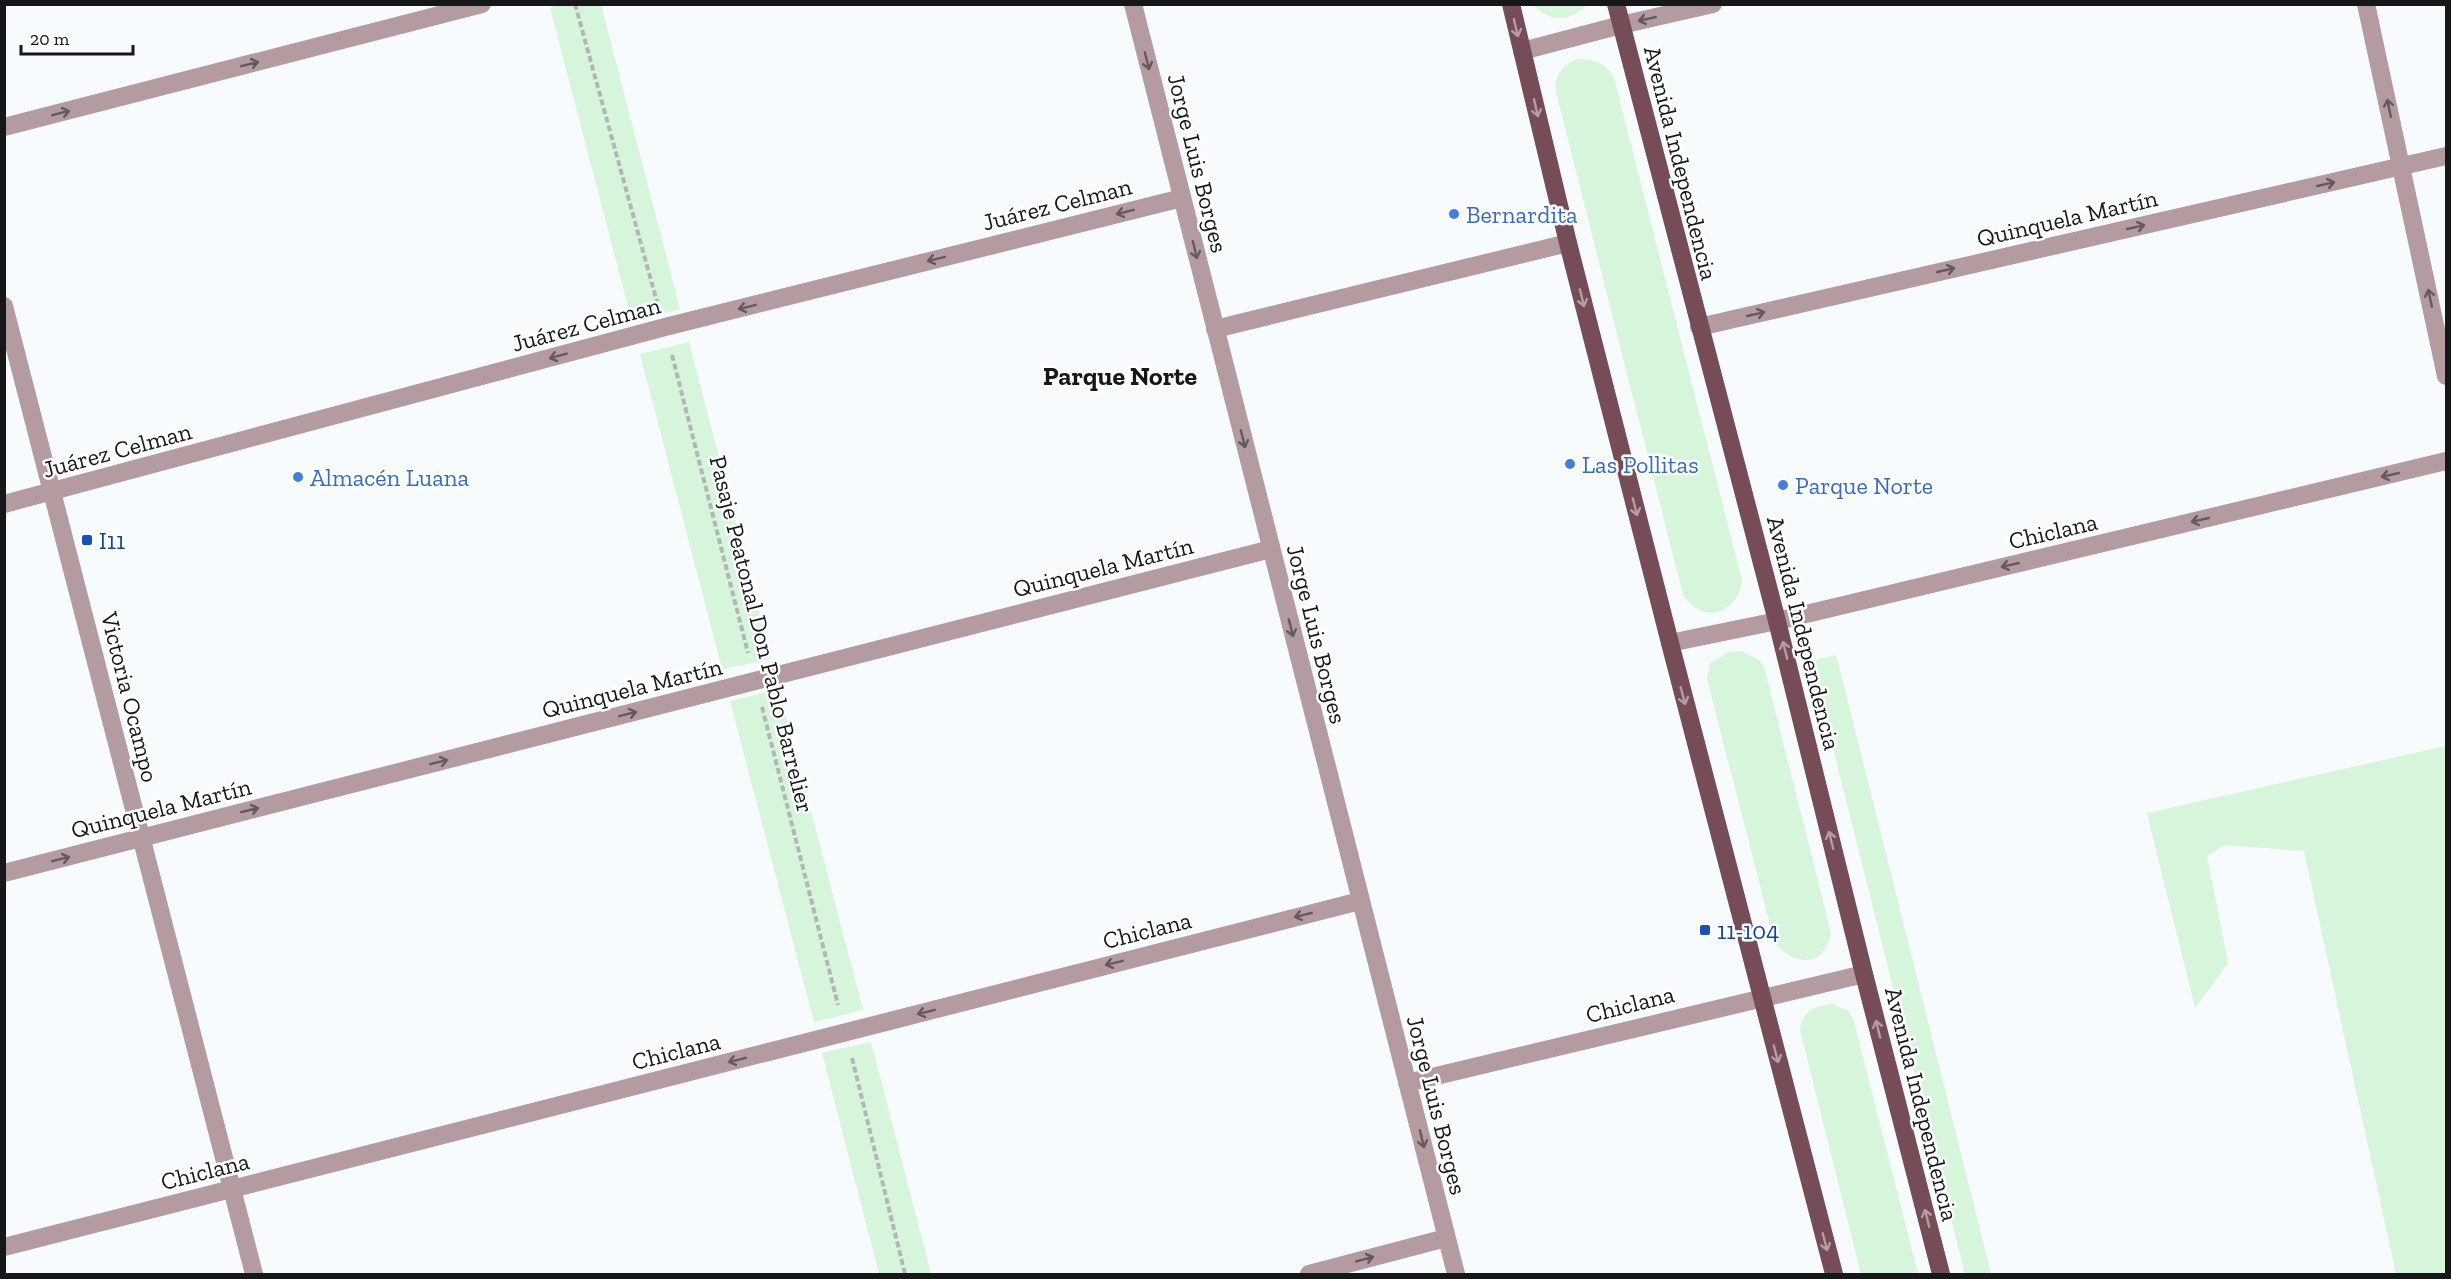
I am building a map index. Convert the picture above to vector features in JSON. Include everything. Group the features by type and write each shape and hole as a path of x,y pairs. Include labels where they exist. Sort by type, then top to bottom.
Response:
{"main road":[{"path":"1511,4 1568,243 1834,1275"},
{"name":"Avenida Independencia","path":"1616,4 1778,621 1864,974 1941,1275"}],"street":[{"path":"4,127 482,4"},
{"name":"Jorge Luis Borges","path":"1133,4 1456,1275"},
{"path":"1522,51 1713,4"},
{"path":"2366,4 2446,376"},
{"name":"Quinquela Martín","path":"1699,327 2446,156"},
{"name":"Juárez Celman","path":"4,504 664,327 1182,198"},
{"path":"1215,329 1568,243"},
{"name":"Victoria Ocampo","path":"4,306 254,1275"},
{"name":"Chiclana","path":"1670,643 1778,621 2446,461"},
{"name":"Quinquela Martín","path":"4,873 1271,549"},
{"name":"Chiclana","path":"4,1247 1360,901"},
{"name":"Chiclana","path":"1407,1083 1864,974"},
{"path":"1309,1275 1446,1238"}],"path":[{"name":"Pasaje Peatonal Don Pablo Barrelier","path":"575,4 664,327 905,1275"}],"green space":[{"path":"564,4 601,5 680,309 632,322 550,8"},
{"path":"1534,5 1586,5 1574,15 1560,18 1546,15"},
{"path":"1577,59 1598,63 1607,68 1614,78 1742,581 1739,593 1733,602 1718,612 1709,613 1700,610 1683,595 1556,92 1556,81 1560,72"},
{"path":"689,342 771,659 722,669 640,354"},
{"path":"1742,651 1759,660 1764,667 1831,933 1823,952 1809,960 1792,957 1775,944 1707,679 1710,663 1728,652"},
{"path":"1836,655 1991,1274 1965,1274 1811,661"},
{"path":"779,689 863,1010 814,1022 730,701"},
{"path":"2446,746 2446,1274 2396,1274 2304,851 2224,845 2207,856 2228,963 2195,1008 2147,813"},
{"path":"1832,1004 1848,1011 1853,1018 1918,1274 1861,1274 1800,1031 1806,1014 1820,1006"},
{"path":"871,1042 931,1274 879,1274 822,1053"}],"place":[{"name":"Bernardita","path":"1454,214"},
{"name":"Las Pollitas","path":"1570,464"},
{"name":"Almacén Luana","path":"298,477"},
{"name":"Parque Norte","path":"1783,485"},
{"name":"I11","path":"87,540"},
{"name":"11-104","path":"1705,930"}],"district":[{"name":"Parque Norte","path":"1120,376"}]}
